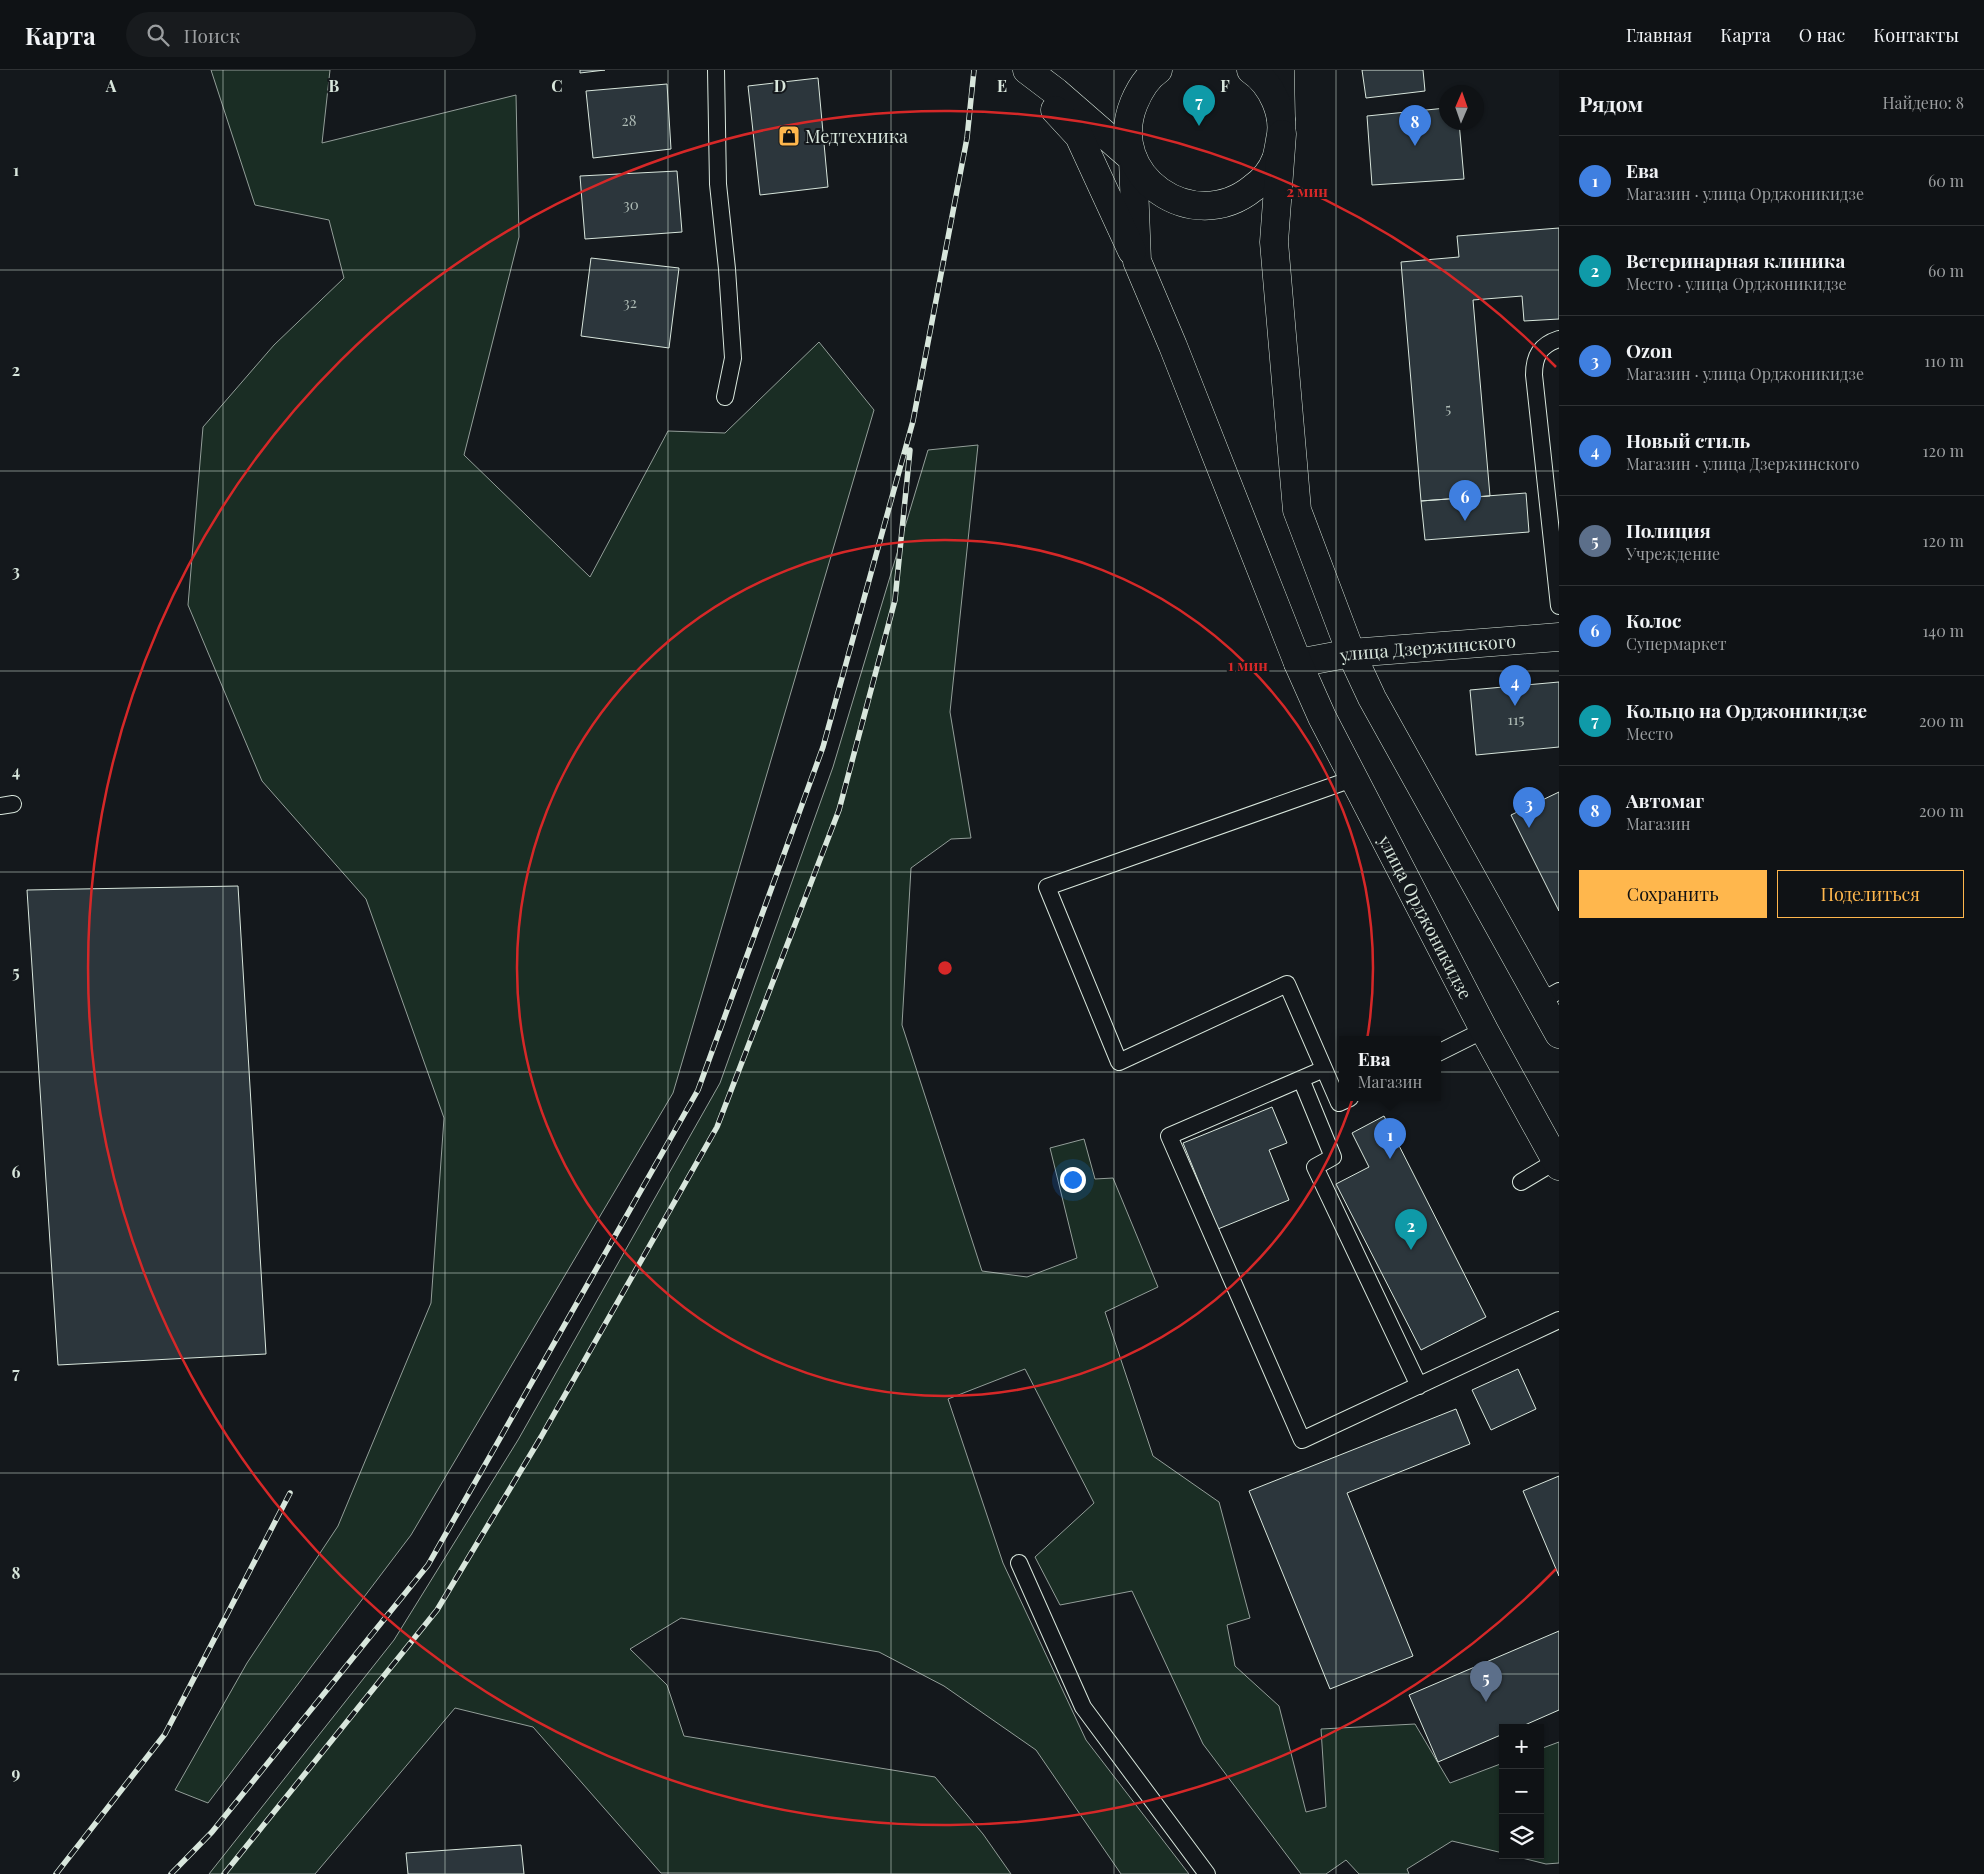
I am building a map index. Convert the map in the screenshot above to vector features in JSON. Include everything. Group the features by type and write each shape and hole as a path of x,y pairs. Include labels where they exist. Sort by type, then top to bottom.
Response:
{"main road":[{"name":"улица Орджоникидзе","path":"1018,70 1079,136 1137,261 1298,663 1322,717 1484,1030 1558,1164"},
{"path":"1028,70 1133,159 1146,181 1167,197 1192,206 1217,206 1242,198 1262,181 1276,159 1282,134 1279,112 1271,91 1257,74 1251,70"},
{"path":"1137,261 1133,159 1128,135 1130,112 1139,90 1158,70"},
{"path":"1280,70 1282,134 1274,242 1297,510 1350,654 1372,698 1550,996 1559,1034"},
{"name":"улица Дзержинского","path":"1298,663 1350,654 1559,637"}],"lane":[{"path":"716,70 718,184 727,269 733,358 726,397"},
{"path":"1559,339 1547,344 1538,352 1534,369 1559,606"},
{"path":"1343,1101 1339,1103 1287,984 1119,1062 1047,887 1355,778"},
{"path":"1441,1052 1484,1030"},
{"path":"1324,1069 1169,1136 1302,1440 1559,1320"},
{"path":"1301,1079 1333,1157 1315,1167 1419,1386"},
{"path":"1521,1182 1558,1164"},
{"path":"1020,1563 1083,1707 1207,1874"}],"green space":[{"path":"211,70 330,70 322,143 516,95 519,237 464,455 590,577 668,431 725,433 819,342 874,410 673,1093 411,1535 208,1803 175,1790 247,1663 338,1526 431,1303 444,1118 366,899 262,781 188,605 203,427 274,345 344,278 329,220 255,205"},
{"path":"978,445 950,712 971,838 951,839 911,868 902,1025 982,1271 1027,1277 1077,1258 1050,1148 1084,1139 1095,1179 1113,1178 1158,1287 1105,1312 1153,1456 1219,1502 1250,1618 1227,1625 1235,1666 1279,1706 1306,1812 1326,1807 1321,1729 1415,1724 1450,1783 1499,1765 1499,1852 1452,1841 1407,1869 1409,1874 1359,1874 1346,1860 1326,1874 1301,1874 1203,1744 1132,1591 1060,1605 1035,1557 1094,1503 1025,1369 948,1399 1003,1563 1086,1740 1189,1874 1121,1874 1036,1750 944,1686 879,1652 681,1618 630,1649 667,1685 684,1736 935,1777 983,1834 1011,1874 661,1873 533,1727 455,1708 315,1874 209,1874 394,1640 518,1440 720,1083 833,767 928,450"},
{"path":"1559,1742 1559,1863 1546,1864 1526,1859 1544,1859 1544,1748"}],"building":[{"path":"580,70 605,70 580,73"},
{"path":"1362,70 1423,70 1425,91 1366,98"},
{"path":"818,78 828,187 760,195 748,86"},
{"path":"667,84 671,149 593,158 586,91"},
{"path":"1439,109 1439,130 1460,130 1464,179 1372,185 1367,116"},
{"path":"677,171 682,232 585,239 580,176"},
{"path":"1559,228 1559,319 1524,321 1522,296 1473,300 1490,496 1421,501 1401,262 1459,257 1457,236"},
{"path":"591,258 679,268 669,348 581,336"},
{"path":"1526,493 1529,532 1425,540 1421,501"},
{"path":"1559,682 1559,747 1476,755 1470,690"},
{"path":"1559,792 1559,911 1511,815"},
{"path":"238,886 266,1354 58,1365 27,890"},
{"path":"1272,1107 1287,1143 1269,1150 1289,1200 1218,1229 1183,1143"},
{"path":"1384,1116 1486,1317 1421,1350 1336,1184 1369,1167 1352,1133"},
{"path":"1518,1369 1536,1409 1491,1430 1472,1390"},
{"path":"1456,1409 1470,1444 1347,1493 1413,1656 1330,1689 1249,1491"},
{"path":"1559,1476 1559,1576 1523,1491"},
{"path":"1559,1631 1559,1710 1527,1724 1499,1724 1499,1736 1438,1762 1409,1695"},
{"path":"521,1845 524,1874 408,1874 406,1853"}],"railway":[{"path":"171,1874 212,1832 428,1565 698,1090 823,747 913,421 967,138 974,70"},
{"path":"224,1874 437,1610 541,1437 717,1127 839,810 895,600 910,450"},
{"path":"56,1874 165,1734 290,1493"}],"place":[{"name":"Кольцо на Орджоникидзе","path":"1199,126"},
{"name":"Медтехника","path":"789,136"},
{"name":"Автомаг","path":"1415,146"},
{"name":"Колос","path":"1465,521"},
{"name":"Новый стиль","path":"1515,706"},
{"name":"Ozon","path":"1529,828"},
{"name":"Ева","path":"1390,1159"},
{"name":"Ветеринарная клиника","path":"1411,1250"},
{"name":"Полиция","path":"1486,1702"}]}
